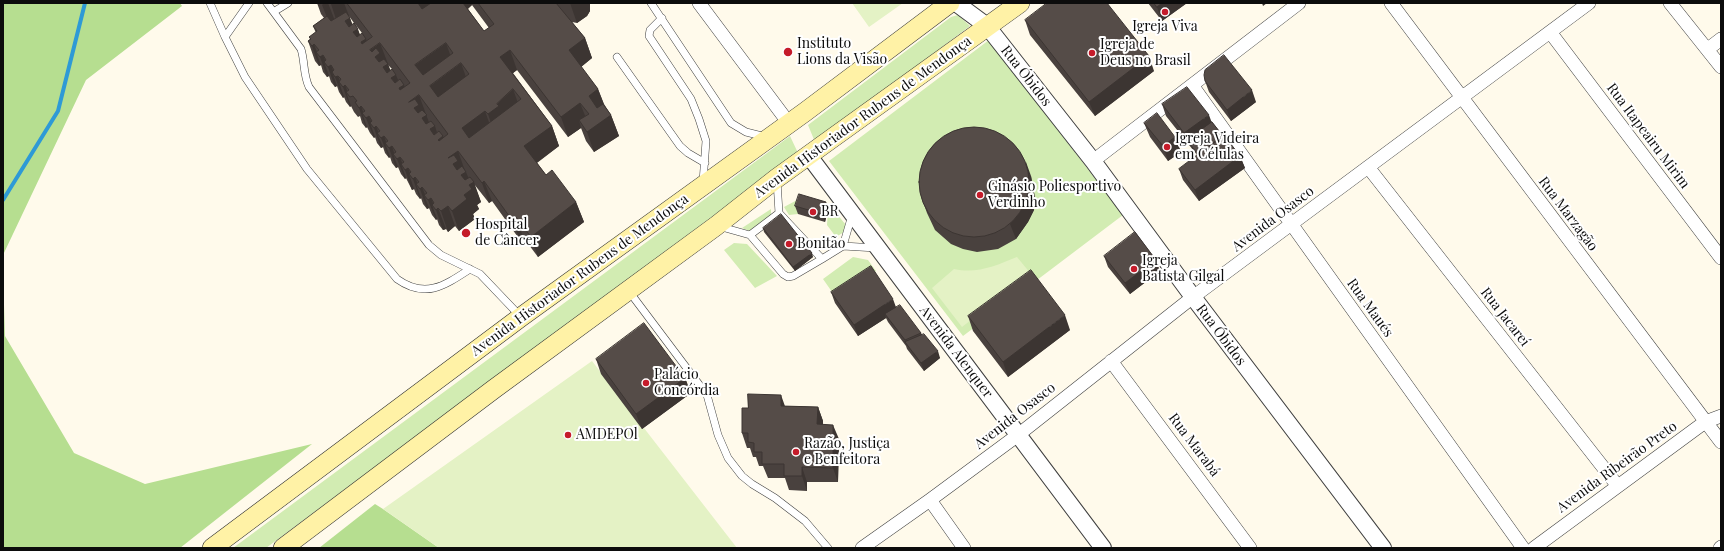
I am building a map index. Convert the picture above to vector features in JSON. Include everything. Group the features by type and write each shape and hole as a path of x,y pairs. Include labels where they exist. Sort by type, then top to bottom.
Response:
{"main road":[{"name":"Avenida Historiador Rubens de Mendonça","path":"212,548 521,317 770,137 788,122 805,112 950,3"},
{"name":"Avenida Historiador Rubens de Mendonça","path":"283,548 494,389 716,226 777,178 1020,3"}],"street":[{"path":"700,3 788,122"},
{"name":"Rua Óbidos","path":"956,3 987,26 1093,161 1193,298 1383,548"},
{"path":"1093,161 1299,3"},
{"name":"Rua Marzagão","path":"1391,3 1721,442"},
{"name":"Avenida Osasco","path":"862,548 930,500 1018,434 1193,298 1589,3"},
{"path":"1670,3 1721,67"},
{"name":"Rua Itapeairu Mirim","path":"1550,32 1721,258"},
{"path":"1708,49 1721,39"},
{"name":"Rua Maués","path":"1192,85 1523,548"},
{"name":"Avenida Alenquer","path":"809,156 1103,548"},
{"name":"Rua Jacareí","path":"1368,167 1617,485"},
{"name":"Rua Marabá","path":"1111,361 1250,548"},
{"name":"Avenida Ribeirão Preto","path":"1534,548 1617,485 1705,422 1721,416"},
{"path":"930,500 964,548"}],"lane":[{"path":"210,3 245,76 307,169 397,279 408,288 422,291 446,285 470,269"},
{"path":"225,37 249,3"},
{"path":"267,3 275,11 301,49 304,57 304,77 309,87 429,245 441,255 480,274 521,317"},
{"path":"275,11 288,3"},
{"path":"651,3 731,123 746,132 770,137"},
{"path":"662,18 650,30 649,36 691,99 706,141 702,186"},
{"path":"617,57 680,146 704,163"},
{"path":"777,178 779,213 822,259"},
{"path":"750,236 779,213"},
{"path":"843,246 853,214"},
{"path":"716,226 750,236 783,274 788,277 843,246 878,248"},
{"path":"628,290 708,395 718,435 728,458 737,470 752,484 775,498 805,521 828,548"}],"green space":[{"path":"3,3 180,3 182,6 86,80 3,255"},
{"path":"852,3 903,3 869,27"},
{"path":"958,15 970,26 815,142 808,125 951,17"},
{"path":"989,40 1123,215 963,336 829,161"},
{"path":"790,136 798,153 266,548 233,548"},
{"path":"806,197 825,204 833,210 846,225 844,232 836,237 827,225 828,210 801,202 798,214 789,215 784,207"},
{"path":"771,209 771,218 752,232 742,228"},
{"path":"734,243 747,244 777,276 755,288 724,250"},
{"path":"853,257 868,260 876,271 837,299 823,279"},
{"path":"1017,257 1031,274 962,327 932,288 954,269 978,270"},
{"path":"3,273 5,336 74,453 145,484 312,444 180,548 3,548"},
{"name":"AMDEPOl","path":"592,361 737,548 439,548 383,509"},
{"path":"375,504 383,509 439,548 319,548"}],"building":[{"path":"347,3 418,3 422,9 431,3 463,3 484,31 494,24 478,3 556,3 585,38 569,50 598,89 589,96 597,108 603,104 611,115 587,132 579,120 589,114 580,103 561,117 510,50 500,57 552,126 524,146 546,175 552,170 576,202 531,237 516,217 512,220 484,181 482,183 458,151 448,158 454,155 458,161 453,164 457,170 462,166 466,172 461,175 465,180 470,177 474,182 469,185 472,189 464,195 467,199 452,211 448,206 441,211 438,208 436,210 432,205 434,203 431,198 428,200 424,195 427,193 422,187 420,189 416,184 419,182 415,177 413,179 409,174 411,172 408,168 405,170 401,164 404,162 400,157 397,159 393,154 396,152 392,146 389,148 385,143 388,141 384,136 381,138 377,133 380,131 376,126 374,128 370,123 372,121 369,116 366,118 362,113 365,111 361,106 359,108 355,102 357,101 353,96 350,97 346,92 349,90 345,85 343,87 339,82 341,79 338,76 335,77 332,72 334,70 331,65 328,67 324,62 326,60 323,55 320,57 316,52 319,50 314,44 312,46 308,41 311,39 309,37 317,31 313,26 327,16 331,21 346,12 350,18 345,21 349,27 354,23 358,29 353,32 357,37 362,33 366,39 361,42 362,44 372,37","holes":["380,43 410,83 400,90 399,88 404,85 400,79 395,83 391,78 396,75 392,69 387,73 383,67 388,64 384,59 379,62 375,57 380,53 376,48 372,52 370,50","446,43 453,53 423,75 415,65","461,63 469,74 438,97 430,86","513,89 521,99 469,138 462,128 485,111 488,114 499,106 497,104","419,95 448,134 439,141 438,140 443,136 439,131 434,135 430,129 435,126 431,121 426,124 422,118 427,115 422,110 418,113 414,108 419,105 415,99 409,102"]},
{"name":"Igreja de Deus no Brasil","path":"1047,3 1107,3 1149,56 1089,102 1025,20"},
{"path":"1154,3 1162,3 1157,7"},
{"path":"1224,55 1252,90 1227,110 1205,81 1204,75 1205,70"},
{"path":"1187,87 1209,115 1184,133 1162,104"},
{"path":"1157,113 1175,137 1163,146 1144,123"},
{"path":"1212,122 1223,136 1198,155 1187,140"},
{"name":"Ginásio Poliesportivo Verdinho","path":"974,127 985,128 995,132 1013,143 1024,161 1028,171 1028,193 1024,203 1013,221 995,232 985,236 974,237 963,236 953,232 935,221 924,203 920,193 919,182 920,171 924,161 935,143 953,132 963,128"},
{"path":"1224,135 1240,156 1195,190 1179,169"},
{"path":"799,194 826,202 822,214 795,206"},
{"name":"Bonitão","path":"781,214 812,253 793,267 763,228"},
{"path":"1135,232 1156,260 1125,283 1104,256"},
{"path":"871,266 893,299 854,325 831,292"},
{"path":"1031,270 1065,315 1003,362 968,316"},
{"path":"900,305 921,333 905,340 885,314"},
{"name":"Palácio Concórdia","path":"644,323 685,378 636,414 596,359"},
{"path":"924,334 938,351 921,363 905,342"},
{"name":"Razão, Justiça e Benfeitora","path":"748,394 781,395 781,406 818,407 817,424 833,425 833,468 802,467 802,476 784,476 784,464 762,464 762,452 754,452 754,443 748,442 748,433 742,433 742,408 748,408"}],"waterway":[{"path":"3,200 58,111 85,3"}],"place":[{"name":"Igreja Viva","path":"1165,12"},
{"name":"Instituto Lions da Visão","path":"788,52"},
{"name":"Igreja de Deus no Brasil","path":"1092,53"},
{"name":"Igreja Videira em Células","path":"1167,147"},
{"name":"Ginásio Poliesportivo Verdinho","path":"980,195"},
{"name":"BR","path":"813,212"},
{"name":"Hospital de Câncer","path":"466,233"},
{"name":"Bonitão","path":"789,244"},
{"name":"Igreja Batista Gilgal","path":"1134,269"},
{"name":"Palácio Concórdia","path":"646,383"},
{"name":"AMDEPOl","path":"568,435"},
{"name":"Razão, Justiça e Benfeitora","path":"796,452"}]}
